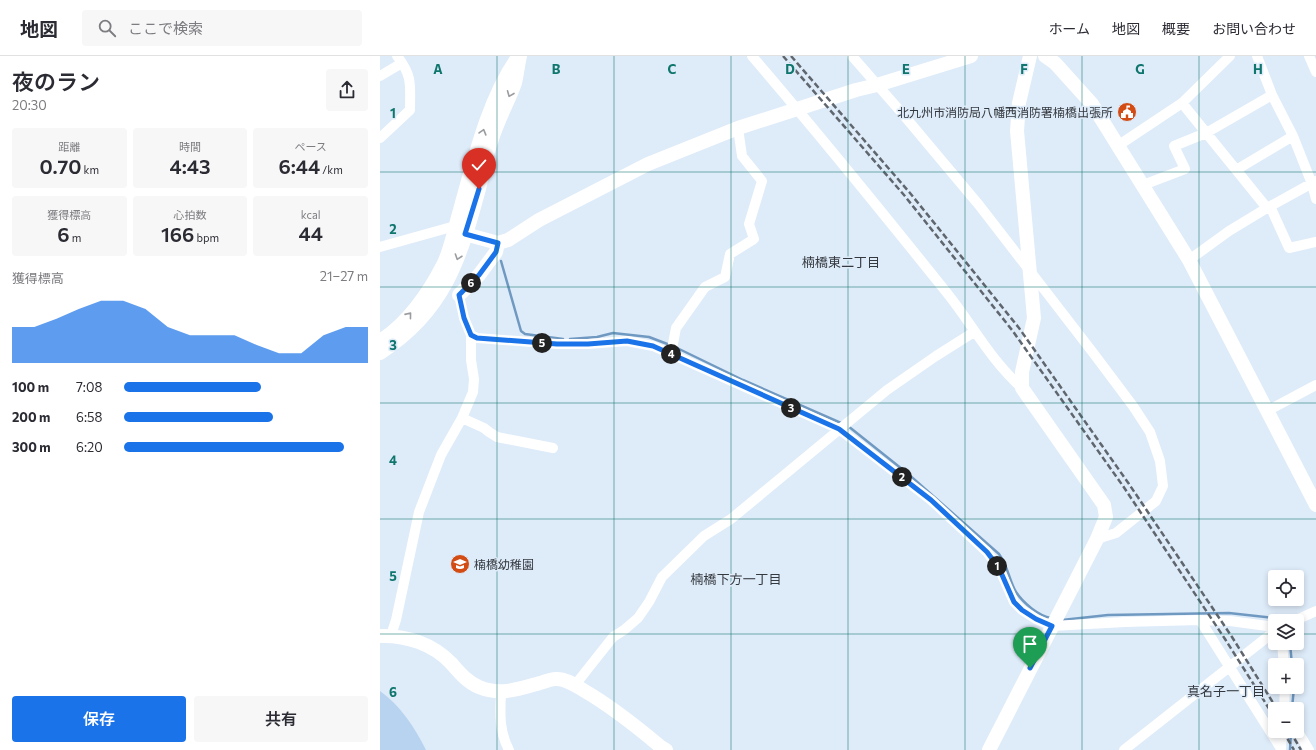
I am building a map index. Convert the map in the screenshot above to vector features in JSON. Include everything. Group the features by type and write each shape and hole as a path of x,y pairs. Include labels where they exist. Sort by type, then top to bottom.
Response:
{"street":[{"path":"380,341 406,319 426,294 444,264 479,189 492,138 515,82 519,56"},
{"path":"752,56 797,108 949,295 974,332 1009,376 1022,388 1104,505 1106,516 1097,539 989,750"},
{"path":"852,56 979,205 1133,406 1150,432 1160,461 1163,486 1156,501 1116,533 1097,539"},
{"path":"380,247 460,230 498,243 508,240 539,220 648,164 738,128 797,108 971,56"},
{"path":"1022,388 1022,372 1034,318 1017,131 1019,103 1030,56"},
{"path":"1045,56 1055,62 1092,104 1119,145 1189,260 1316,505"},
{"path":"1119,145 1182,103 1230,56"},
{"path":"1257,56 1272,95 1293,136 1314,183 1316,199"},
{"path":"1309,56 1316,72"},
{"path":"380,76 400,59 408,73 411,85 410,110 380,138"},
{"path":"1143,184 1185,169 1174,146 1206,133 1272,95"},
{"path":"1182,103 1268,207 1289,248 1316,242"},
{"path":"671,354 676,328 705,287 725,277 730,254 754,239 749,224 762,182 742,156 738,128"},
{"path":"1236,170 1293,136"},
{"path":"1189,260 1229,231 1268,207 1314,183"},
{"path":"380,352 395,343 427,313 443,289 457,261 460,230"},
{"path":"498,243 496,252 479,275 459,295 464,318 471,335 471,360 474,379 473,392 462,418 441,454 419,512 397,613 385,636 413,640 438,651 451,662 461,674 478,687 501,692 516,690 554,679 564,680 601,700 666,750"},
{"path":"575,685 613,637 638,618 649,602 662,577 704,536 731,519 887,390 974,332"},
{"path":"471,335 477,338 557,344 588,344 627,341 653,346 839,429 931,500 987,552 999,568 1014,602 1022,610 1036,619 1052,626 1200,620 1230,621 1268,626"},
{"path":"1267,411 1316,385"},
{"path":"462,418 497,436 552,448"},
{"path":"1304,616 1316,611"},
{"path":"1200,620 1280,748"},
{"path":"1124,750 1268,636"},
{"path":"501,692 501,729 509,750"},
{"path":"1280,748 1281,738"},
{"path":"1302,738 1309,750"}],"shaded area":[{"path":"380,691 400,710 417,733 426,750 380,750"}],"waterway":[{"path":"501,261 521,331 525,334 563,339"},
{"path":"570,339 597,337 613,333 649,337 670,345"},
{"path":"675,347 743,380 841,423"},
{"path":"848,426 907,473 999,554 1019,596 1036,612 1051,618"},
{"path":"1062,620 1108,615 1229,613 1268,617"},
{"path":"1291,650 1291,658"},
{"path":"1293,694 1293,702"},
{"path":"1290,750 1291,738"}],"railway":[{"path":"783,56 904,195 1012,330 1123,486 1225,639 1268,707"},
{"path":"791,56 910,193 1019,328 1129,484 1232,637 1273,702"},
{"path":"1287,738 1294,750"},
{"path":"1294,738 1301,750"}],"place":[{"name":"北九州市消防局八幡西消防署楠橋出張所","path":"1127,112"},
{"name":"楠橋幼稚園","path":"460,564"}],"district":[{"name":"楠橋東二丁目","path":"841,262"},
{"name":"楠橋下方一丁目","path":"736,579"},
{"name":"真名子一丁目","path":"1226,691"}],"route":[{"path":"479,189 465,234 498,243 496,252 479,275 459,295 464,318 471,335 477,338 557,344 588,344 627,341 653,346 839,429 931,500 987,552 999,568 1014,602 1022,610 1036,619 1052,626 1030,668"}]}
